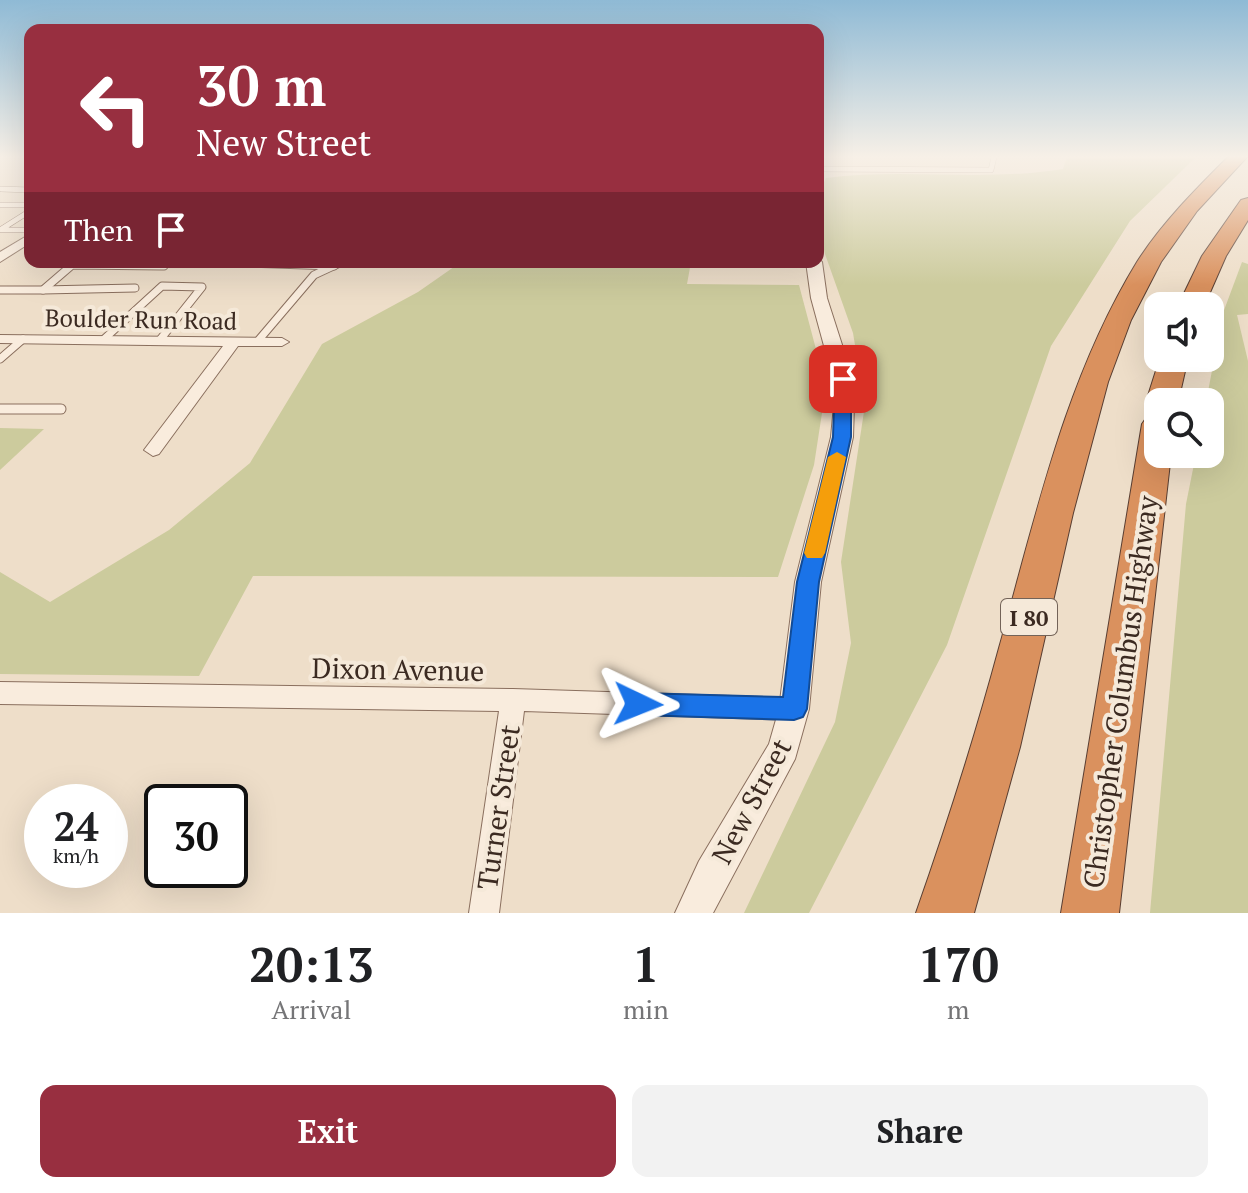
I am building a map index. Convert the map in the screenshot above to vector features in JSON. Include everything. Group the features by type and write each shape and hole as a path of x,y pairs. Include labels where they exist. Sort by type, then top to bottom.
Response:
{"highway":[{"name":"I 80","path":"945,913 1001,727 1058,495 1089,391 1137,281 1161,242 1194,200"},
{"path":"1197,292 1214,256 1248,204"},
{"name":"Christopher Columbus Highway","path":"1090,913 1152,468"}],"street":[{"path":"0,258 24,242"},
{"name":"New Street","path":"694,913 712,874 784,749 794,709 808,582 842,437 844,405 843,379 819,298 815,268"},
{"name":"Boulder Run Road","path":"0,339 282,342"},
{"path":"153,450 233,342"},
{"name":"Dixon Avenue","path":"0,693 513,700 794,709"},
{"name":"Turner Street","path":"484,913 513,700"}],"lane":[{"path":"10,205 18,200"},
{"path":"0,205 24,207"},
{"path":"24,212 0,230 24,230"},
{"path":"43,290 69,268"},
{"path":"257,342 314,275 329,268"},
{"path":"103,340 162,286 202,287 159,341"},
{"path":"0,290 135,288"},
{"path":"0,359 23,339"},
{"path":"0,409 61,409"}],"green space":[{"path":"824,200 1152,200 1130,221 1051,346 947,645 809,913 744,913 835,722 851,643 841,562 865,405 853,333 825,254"},
{"path":"1242,262 1248,264 1248,314 1237,315 1248,361 1248,913 1150,913 1186,504 1193,468 1224,468 1224,388 1209,388 1212,372 1224,372 1224,310"},
{"path":"452,268 690,268 687,284 799,285 826,387 814,465 778,577 253,576 199,676 0,674 0,572 50,602 169,530 250,463 322,344 418,292"},
{"path":"0,428 44,429 0,470"}],"slow traffic":[{"path":"815,553 837,457"}],"route":[{"path":"638,704 794,709 808,582 842,437 843,379"}]}
